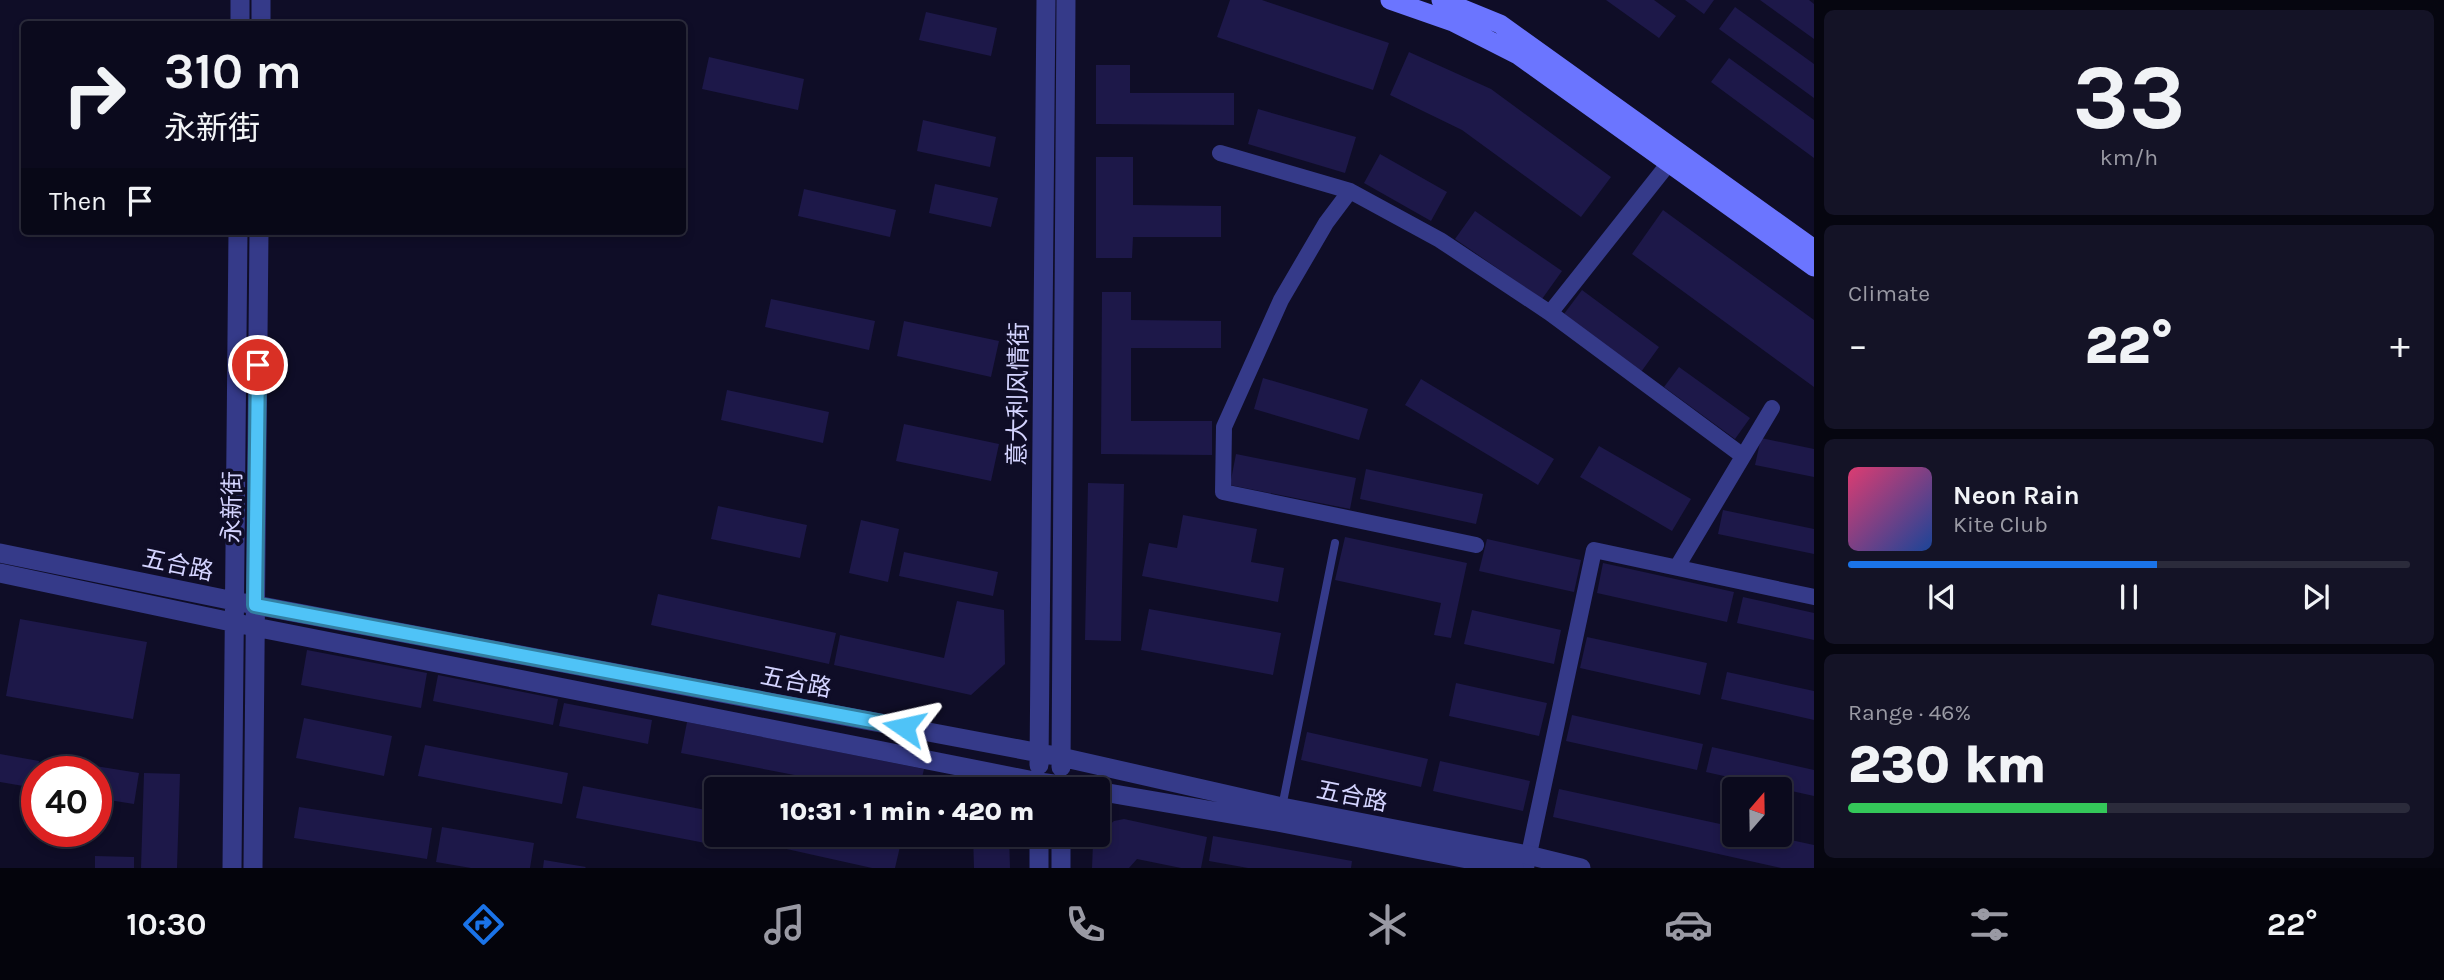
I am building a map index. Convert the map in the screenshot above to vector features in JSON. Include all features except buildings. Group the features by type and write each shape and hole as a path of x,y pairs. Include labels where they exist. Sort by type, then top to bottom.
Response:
{"main road":[{"path":"1390,0 1453,22 1518,55 1814,267"},
{"path":"1441,0 1500,24 1814,249"}],"street":[{"path":"240,0 240,21"},
{"path":"261,0 261,21"},
{"name":"意大利风情街","path":"1040,777 1046,0"},
{"name":"意大利风情街","path":"1061,777 1066,0"},
{"path":"1220,153 1349,191 1440,240 1549,313 1743,456"},
{"path":"1549,313 1669,163"},
{"path":"1349,191 1326,223 1281,300 1224,427 1223,492 1476,545"},
{"name":"永新街","path":"232,868 238,235"},
{"name":"永新街","path":"253,868 259,235"},
{"path":"1676,567 1772,408"},
{"path":"1522,864 1594,550 1814,597"},
{"name":"五合路","path":"0,553 234,601 1060,757 1522,864"},
{"name":"五合路","path":"0,573 996,777"},
{"name":"五合路","path":"1110,793 1522,864 1581,868"},
{"path":"1039,847 1039,868"},
{"path":"1061,847 1061,868"}],"lane":[{"path":"1282,807 1335,543"}],"route":[{"path":"258,365 255,605 904,727"}]}
